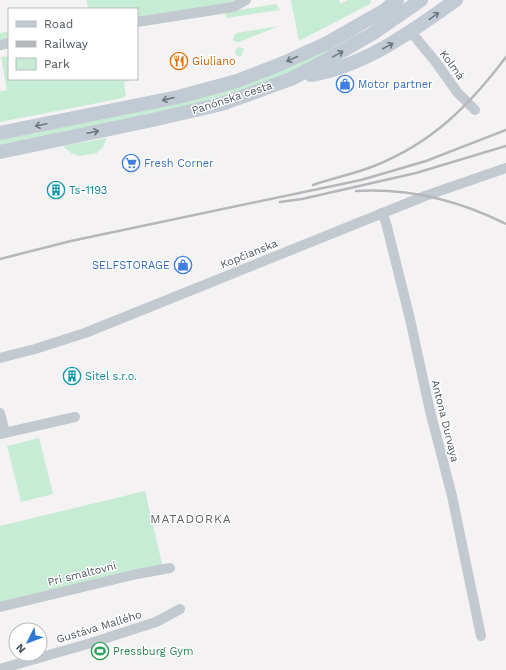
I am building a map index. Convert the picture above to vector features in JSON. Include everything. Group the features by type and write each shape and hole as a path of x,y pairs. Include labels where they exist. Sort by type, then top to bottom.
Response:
{"main road":[{"name":"Panónska cesta","path":"0,134 171,98 261,72 305,53 350,30 384,5 397,0"},
{"name":"Panónska cesta","path":"0,152 200,110 222,104 291,79 368,37 421,0"},
{"path":"291,79 320,73 363,58 412,32 456,0"}],"street":[{"path":"138,22 233,7 246,0"},
{"name":"Kolmá","path":"412,32 457,92 475,110"},
{"name":"Kopčianska","path":"0,358 35,349 85,333 382,213 444,189 506,168"},
{"name":"Antona Durvaya","path":"382,213 386,223 410,319 430,411 452,496 481,636"},
{"path":"0,413 2,433 75,417"},
{"name":"Pri smaltovni","path":"0,607 137,574 170,568"},
{"name":"Gustáva Mallého","path":"0,669 91,643 156,622 180,609"}],"green space":[{"path":"87,0 235,0 227,4 138,18 138,8 88,8"},
{"path":"291,0 339,0 340,4 348,0 371,0 370,4 299,41"},
{"path":"276,4 280,10 226,18 225,12"},
{"path":"279,26 239,42 233,40 234,35 237,33"},
{"path":"8,31 8,39 0,40 0,33"},
{"path":"356,33 360,38 318,60 247,91 192,106 0,145 0,140 186,101 248,84 296,65"},
{"path":"239,47 244,49 241,57 236,55 235,52"},
{"path":"8,56 8,80 130,81 124,82 126,96 118,99 0,122 0,91 7,90 1,57"},
{"path":"107,138 103,147 97,153 79,156 71,153 63,146"},
{"path":"39,438 53,494 21,502 7,446"},
{"path":"145,491 163,568 0,607 0,526"}],"railway":[{"path":"313,185 374,166 395,157 414,146 448,121 463,107 506,57"},
{"path":"0,259 71,241 361,180 426,161 506,130"},
{"path":"280,202 302,199 416,173 506,146"},
{"path":"356,191 395,192 433,198 470,209 506,224"}],"place":[{"name":"Giuliano","path":"179,61"},
{"name":"Motor partner","path":"345,84"},
{"name":"Fresh Corner","path":"131,163"},
{"name":"Ts-1193","path":"56,190"},
{"name":"SELFSTORAGE","path":"183,265"},
{"name":"Sitel s.r.o.","path":"72,376"},
{"name":"Pressburg Gym","path":"100,651"}],"district":[{"name":"MATADORKA","path":"191,519"}]}
